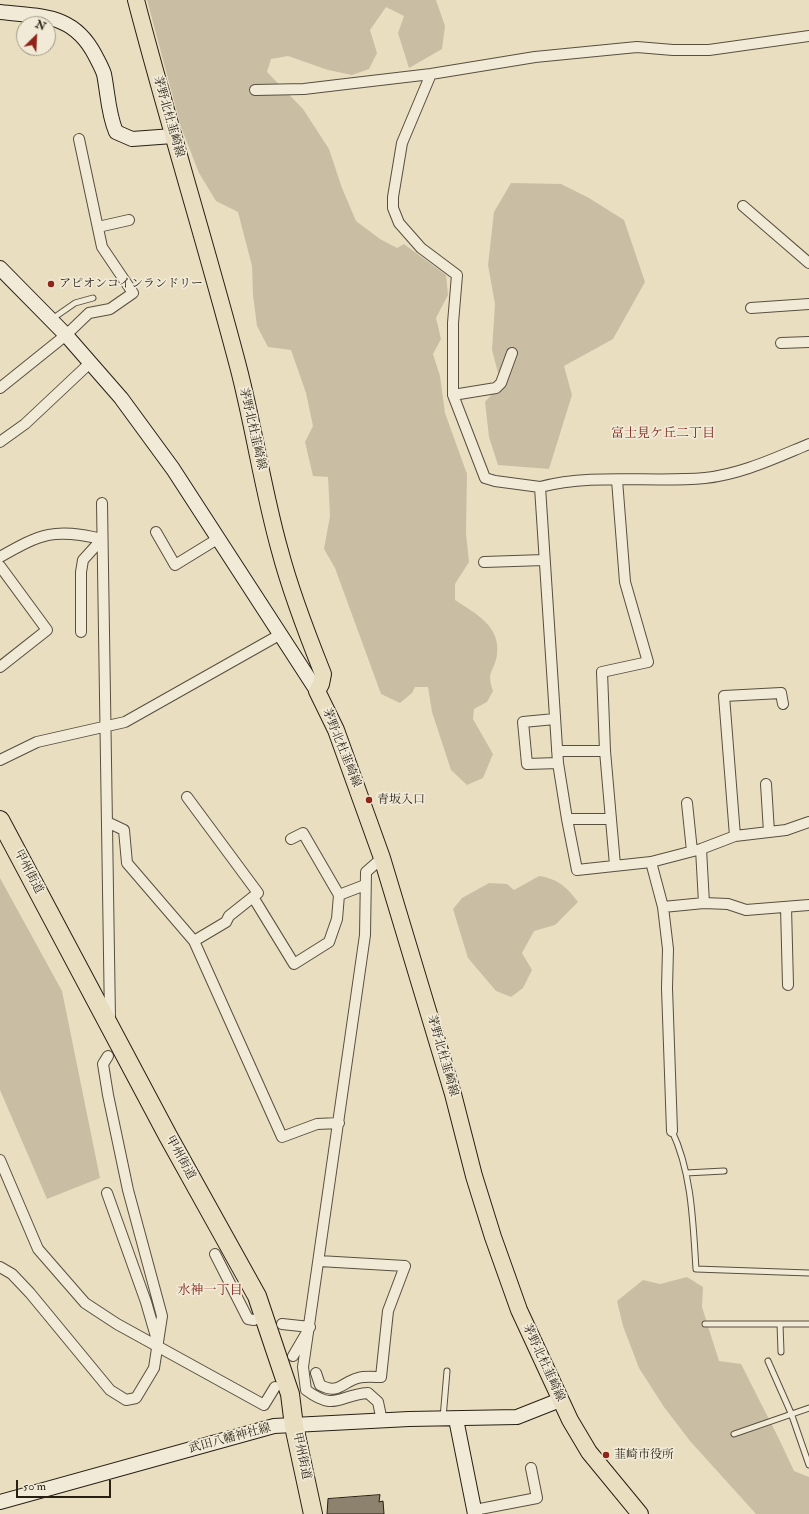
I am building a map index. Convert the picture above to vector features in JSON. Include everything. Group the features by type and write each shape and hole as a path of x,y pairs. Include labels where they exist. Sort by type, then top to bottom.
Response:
{"highway":[{"name":"甲州街道","path":"0,820 168,1136 257,1296 290,1394 294,1426 313,1514"}],"main road":[{"name":"茅野北杜韮崎線","path":"136,0 173,136 212,266 239,370 280,551 302,619 323,674 321,684 316,691 336,730 382,858 428,1006 493,1237 518,1310 560,1400 589,1452 640,1514"}],"street":[{"path":"0,12 47,17 65,22 87,40 104,73 110,119 116,132 132,139 173,136"},
{"path":"255,90 304,89 431,74 535,57 637,47 710,50 809,36"},
{"path":"431,74 402,143 393,197 393,208 399,223 421,248 457,275 453,323 453,395 485,478 495,481 540,487 569,481 704,478 739,472 809,444"},
{"path":"0,388 66,335 89,313 110,309 133,293 102,247 79,138"},
{"path":"743,206 809,263"},
{"path":"98,227 129,220"},
{"path":"0,268 66,335 121,398 173,469 219,538 316,691"},
{"path":"751,308 809,304"},
{"path":"782,343 809,342"},
{"path":"453,395 496,388 501,383 512,353"},
{"path":"0,442 26,424 91,362"},
{"path":"615,865 605,751 602,672 648,662 625,582 617,480"},
{"path":"540,487 558,763 577,870 651,862 697,850 735,836 786,830 809,822"},
{"path":"102,503 110,1025"},
{"path":"156,532 175,565 219,538"},
{"path":"0,557 24,543 52,533 78,533 102,539"},
{"path":"81,632 81,572 83,560 102,539"},
{"path":"484,562 544,560"},
{"path":"0,566 47,630 0,667"},
{"path":"0,760 37,742 125,722 281,634"},
{"path":"735,836 724,696 782,693 783,704"},
{"path":"555,719 523,722 527,764 558,763"},
{"path":"557,751 605,751"},
{"path":"766,784 769,832"},
{"path":"187,797 258,893 229,916 226,922 194,941"},
{"path":"687,802 697,850 704,903"},
{"path":"567,819 610,819"},
{"path":"107,822 124,830 127,863 194,941 282,1136 317,1124 339,1123"},
{"path":"253,897 294,964 329,942 337,919 339,895 304,833 291,839"},
{"path":"382,858 366,872 366,935 310,1328 303,1367 306,1390 320,1400 335,1402 344,1398 368,1393 378,1402 382,1421"},
{"path":"651,862 662,907 668,949 667,988 672,1131"},
{"path":"339,895 366,885"},
{"path":"662,907 704,903 728,904 746,910 809,905"},
{"path":"786,907 788,985"},
{"path":"0,1267 12,1274 30,1293 110,1390 126,1400 136,1398 154,1368 162,1316 128,1190 108,1095 103,1064 108,1056"},
{"path":"0,1160 38,1249 85,1303 118,1324 264,1405 275,1387"},
{"path":"108,1193 146,1302 158,1346"},
{"path":"216,1254 248,1319 254,1320"},
{"path":"316,1373 320,1385 329,1390 340,1388 348,1382 359,1378 381,1377 388,1311 405,1266 319,1261"},
{"path":"282,1324 310,1328"},
{"path":"293,1356 310,1328"},
{"path":"340,1388 344,1398"},
{"name":"武田八幡神社線","path":"0,1502 274,1426 517,1417 560,1400"},
{"path":"450,1419 475,1512 537,1498 531,1468"}],"lane":[{"path":"51,320 75,302 93,298"},
{"path":"672,1131 680,1147 686,1173 693,1221 696,1270 809,1273"},
{"path":"686,1173 724,1171"},
{"path":"705,1324 809,1324"},
{"path":"780,1324 781,1352"},
{"path":"768,1360 791,1413 809,1465"},
{"path":"447,1371 450,1419"},
{"path":"734,1434 809,1408"}],"shaded area":[{"path":"147,0 436,0 445,26 442,49 409,68 398,33 404,16 386,7 370,30 377,53 369,69 352,75 328,70 288,56 271,59 267,72 303,109 329,149 342,188 356,221 380,239 397,248 404,244 446,275 448,295 436,318 441,339 433,354 440,376 445,413 467,474 466,533 469,562 455,584 455,600 471,610 485,622 495,636 497,645 496,661 490,675 493,691 487,702 474,709 473,719 493,754 483,778 467,785 451,770 432,712 428,687 415,687 412,693 400,703 381,694 335,568 324,549 330,516 328,477 313,476 305,442 313,426 306,393 291,350 268,347 257,326 253,295 252,266 238,212 216,201 199,173 181,127"},
{"path":"511,183 561,184 589,198 624,220 645,282 613,339 564,366 572,395 549,469 498,465 489,437 485,402 501,384 492,350 495,304 488,265 494,212"},
{"path":"539,876 552,879 562,884 578,902 555,925 534,931 522,953 532,970 523,988 511,997 496,991 468,958 453,909 462,898 489,883 507,884 514,890"},
{"path":"0,878 62,991 100,1178 47,1199 0,1090"},
{"path":"687,1277 703,1287 702,1307 719,1361 741,1364 794,1471 809,1477 809,1514 756,1514 690,1441 664,1407 639,1368 623,1326 617,1301 643,1280 660,1284"}],"building":[{"path":"380,1495 379,1502 383,1501 384,1514 327,1514 328,1499"}],"place":[{"name":"アピオンコインランドリー","path":"51,284"},
{"name":"青坂入口","path":"369,800"},
{"name":"韮崎市役所","path":"606,1455"}],"district":[{"name":"富士見ケ丘二丁目","path":"663,434"},
{"name":"水神一丁目","path":"210,1291"}]}
